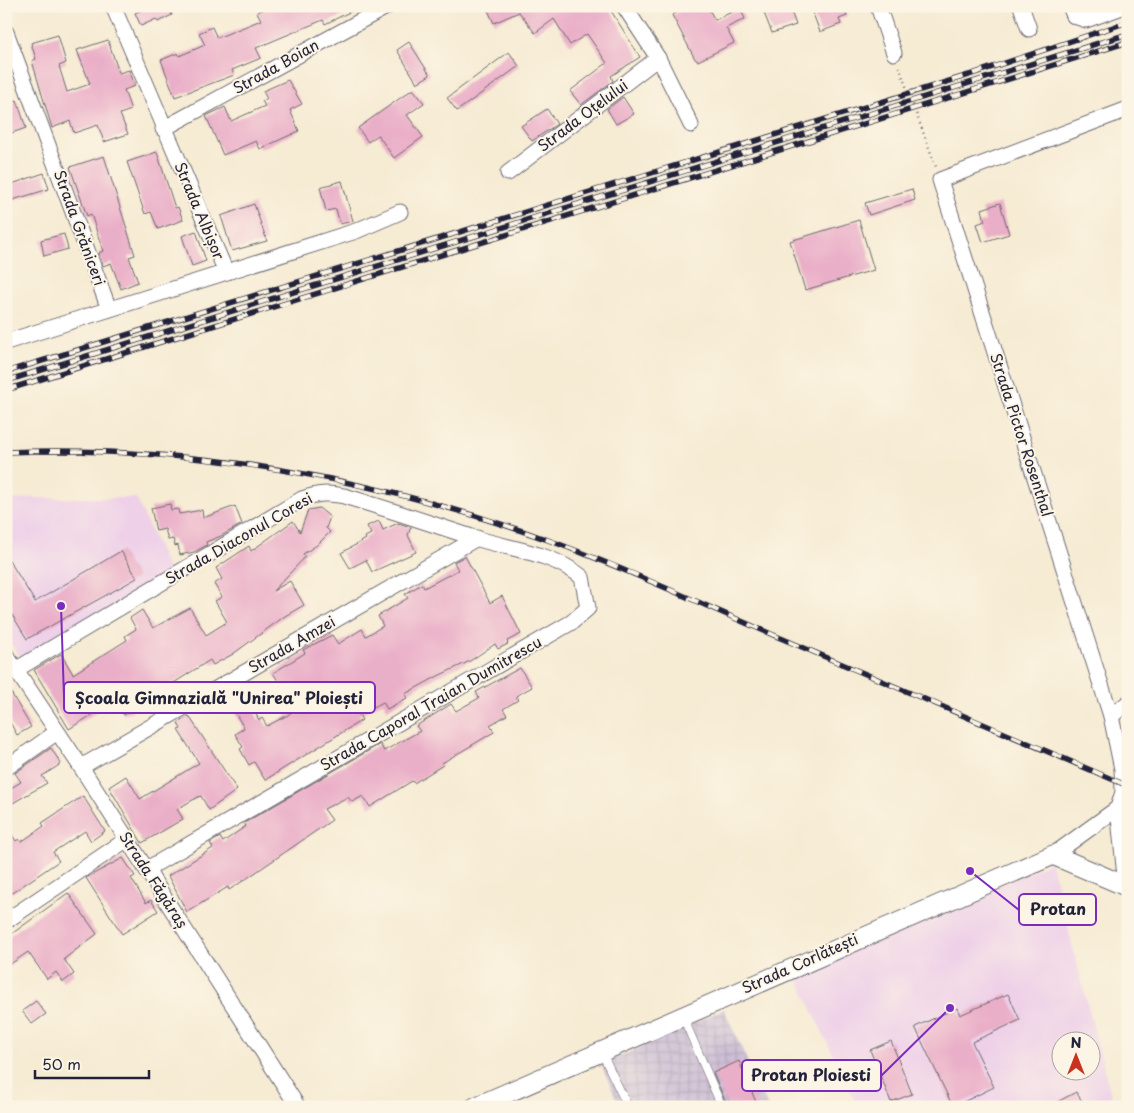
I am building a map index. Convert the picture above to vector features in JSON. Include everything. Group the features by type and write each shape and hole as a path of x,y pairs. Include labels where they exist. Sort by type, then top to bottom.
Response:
{"street":[{"name":"Strada Albișor","path":"113,6 163,129 226,272 356,231 400,212"},
{"name":"Strada Boian","path":"163,129 388,6"},
{"path":"624,6 658,58 691,125"},
{"path":"878,6 894,53"},
{"path":"1021,6 1029,29"},
{"path":"1070,6 1074,16 1086,20 1125,6"},
{"name":"Strada Grăniceri","path":"6,32 109,309"},
{"name":"Strada Oțelului","path":"508,173 658,58"},
{"path":"940,180 1128,109"},
{"name":"Strada Pictor Rosenthal","path":"940,180 1111,716 1124,784 1118,808 1127,887 1053,855"},
{"path":"6,342 226,272"},
{"name":"Strada Diaconul Coresi","path":"17,669 302,499 314,494 327,492 344,496 477,538"},
{"name":"Strada Amzei","path":"81,767 477,538"},
{"name":"Strada Caporal Traian Dumitrescu","path":"147,870 572,622 588,608 582,578 565,564 550,558 477,538"},
{"name":"Strada Făgăraș","path":"6,655 81,767 298,1107"},
{"path":"1111,716 1128,703"},
{"path":"6,768 58,732"},
{"name":"Strada Corlătești","path":"475,1107 1053,855 1118,808"},
{"path":"6,921 126,840"}],"lane":[{"path":"683,1016 722,1107"},
{"path":"602,1053 628,1107"}],"path":[{"path":"894,53 940,180"}],"shaded area":[{"path":"30,498 136,498 171,576 22,659 6,637 6,501"},
{"path":"1051,862 1094,1030 1052,1030 1052,1080 1102,1080 1102,1060 1114,1107 857,1107 796,975"},
{"path":"724,1009 768,1107 620,1107 601,1065"}],"building":[{"path":"150,6 183,6 171,12 172,15 158,22 156,19 141,26 135,13"},
{"path":"269,6 362,6 325,24 323,20 256,48 261,58 232,70 234,75 175,97 161,60 178,53 179,56 205,45 199,33 212,27 217,38 261,20 257,12"},
{"path":"486,6 608,6 640,57 611,76 613,81 581,105 570,91 607,63 587,34 570,45 554,19 535,33 519,12 494,23"},
{"path":"689,6 707,6 715,20 740,8 745,19 726,28 734,43 698,61 695,59 672,15"},
{"path":"782,6 789,6 796,25 772,33 764,13"},
{"path":"825,6 844,6 847,16 839,19 841,24 820,32 812,11"},
{"path":"58,35 66,63 59,66 67,92 90,84 77,50 108,40 119,73 129,70 135,86 124,90 131,110 120,114 128,134 104,142 98,125 74,133 70,121 52,128 32,61 36,59 31,43"},
{"path":"409,42 430,75 417,83 397,50"},
{"path":"509,52 519,66 457,111 447,98"},
{"path":"288,80 302,104 290,110 299,131 260,149 256,141 223,155 206,116 225,107 231,121 265,106 262,101 267,99 263,91"},
{"path":"413,89 424,103 407,115 423,137 394,158 378,135 368,142 358,128"},
{"path":"623,97 634,114 616,124 607,109"},
{"path":"17,100 26,128 6,135 6,104"},
{"path":"547,109 557,124 532,141 521,126"},
{"path":"157,152 175,208 178,207 183,220 158,229 151,212 145,214 127,162"},
{"path":"104,156 135,255 129,257 138,282 121,289 111,263 103,266 99,253 103,251 91,214 87,216 70,167"},
{"path":"44,173 49,189 6,202 6,186"},
{"path":"342,181 353,221 340,224 336,209 326,211 320,187"},
{"path":"912,189 915,200 869,215 865,203"},
{"path":"1000,203 1009,234 983,242 977,224 985,221 982,209"},
{"path":"254,204 267,241 232,251 221,216"},
{"path":"859,220 874,270 805,290 790,241"},
{"path":"196,231 206,261 192,266 182,236"},
{"path":"64,234 68,249 44,256 41,240"},
{"path":"170,504 171,510 178,509 179,514 202,510 203,518 235,506 242,524 206,542 207,545 194,552 180,555 178,545 175,546 173,539 168,540 165,529 156,531 151,508"},
{"path":"319,508 330,517 326,528 330,532 317,545 303,554 305,557 273,591 290,581 304,605 285,616 233,654 213,665 210,660 169,686 174,694 145,710 142,705 124,715 115,701 69,729 34,670 61,654 73,674 127,640 125,636 136,629 130,618 142,610 153,628 190,608 206,635 227,622 215,601 222,597 214,584 222,579 216,568 249,546 251,551 293,521 300,532 308,510"},
{"path":"379,521 383,530 398,523 411,527 408,535 416,552 372,572 366,560 350,568 341,553 366,539 365,537 371,534 367,526"},
{"path":"121,551 137,578 27,639 6,605 6,555 35,602"},
{"path":"465,556 490,603 502,596 521,634 507,641 508,644 498,649 495,644 470,661 405,694 407,698 387,709 383,702 359,715 362,720 265,780 254,762 249,765 240,749 243,747 235,734 244,728 228,701 238,694 248,710 252,707 259,720 262,718 267,726 288,715 296,708 273,673 305,653 303,650 332,635 338,644 362,629 366,636 383,626 378,616 408,598 405,594 422,584 424,588 458,570 454,562"},
{"path":"520,668 532,687 516,696 518,700 503,709 507,715 490,725 494,732 442,763 443,765 414,783 412,781 370,807 363,796 352,802 348,797 324,809 332,820 229,890 228,887 187,912 168,876 213,848 210,843 220,837 223,842 246,826 244,823 380,744 384,751 420,731 416,726 451,704 456,711 479,698 476,692"},
{"path":"6,684 31,727 17,735 6,715"},
{"path":"189,716 237,790 209,810 201,796 198,797 177,809 183,819 142,843 109,787 126,776 140,799 199,763 178,730 181,729 178,723"},
{"path":"51,748 61,764 42,776 47,783 6,807 6,791 21,782 15,773"},
{"path":"83,796 105,831 91,841 85,831 53,852 59,861 6,897 6,826 16,841 19,839 21,842 44,826 42,823"},
{"path":"123,858 135,876 131,878 146,903 151,900 158,911 122,934 86,878"},
{"path":"68,893 97,934 64,959 74,974 63,982 56,972 47,979 28,952 6,967 6,938"},
{"path":"1008,994 1020,1020 972,1042 994,1087 953,1107 915,1027 957,1008 960,1015"},
{"path":"36,1001 46,1014 32,1024 22,1011"},
{"path":"891,1041 912,1094 891,1102 870,1050"},
{"path":"739,1061 758,1107 728,1107 713,1073"},
{"path":"1076,1092 1086,1107 1048,1107"}],"railway":[{"path":"6,372 969,75 1128,22"},
{"path":"6,381 1128,34"},
{"path":"6,390 1128,42"},
{"path":"6,452 75,451 213,460 282,470 349,483 483,518 608,563 1128,786"}],"place":[{"name":"Școala Gimnazială \"Unirea\" Ploiești","path":"61,606"},
{"name":"Protan","path":"970,871"},
{"name":"Protan Ploiesti","path":"950,1008"}]}
